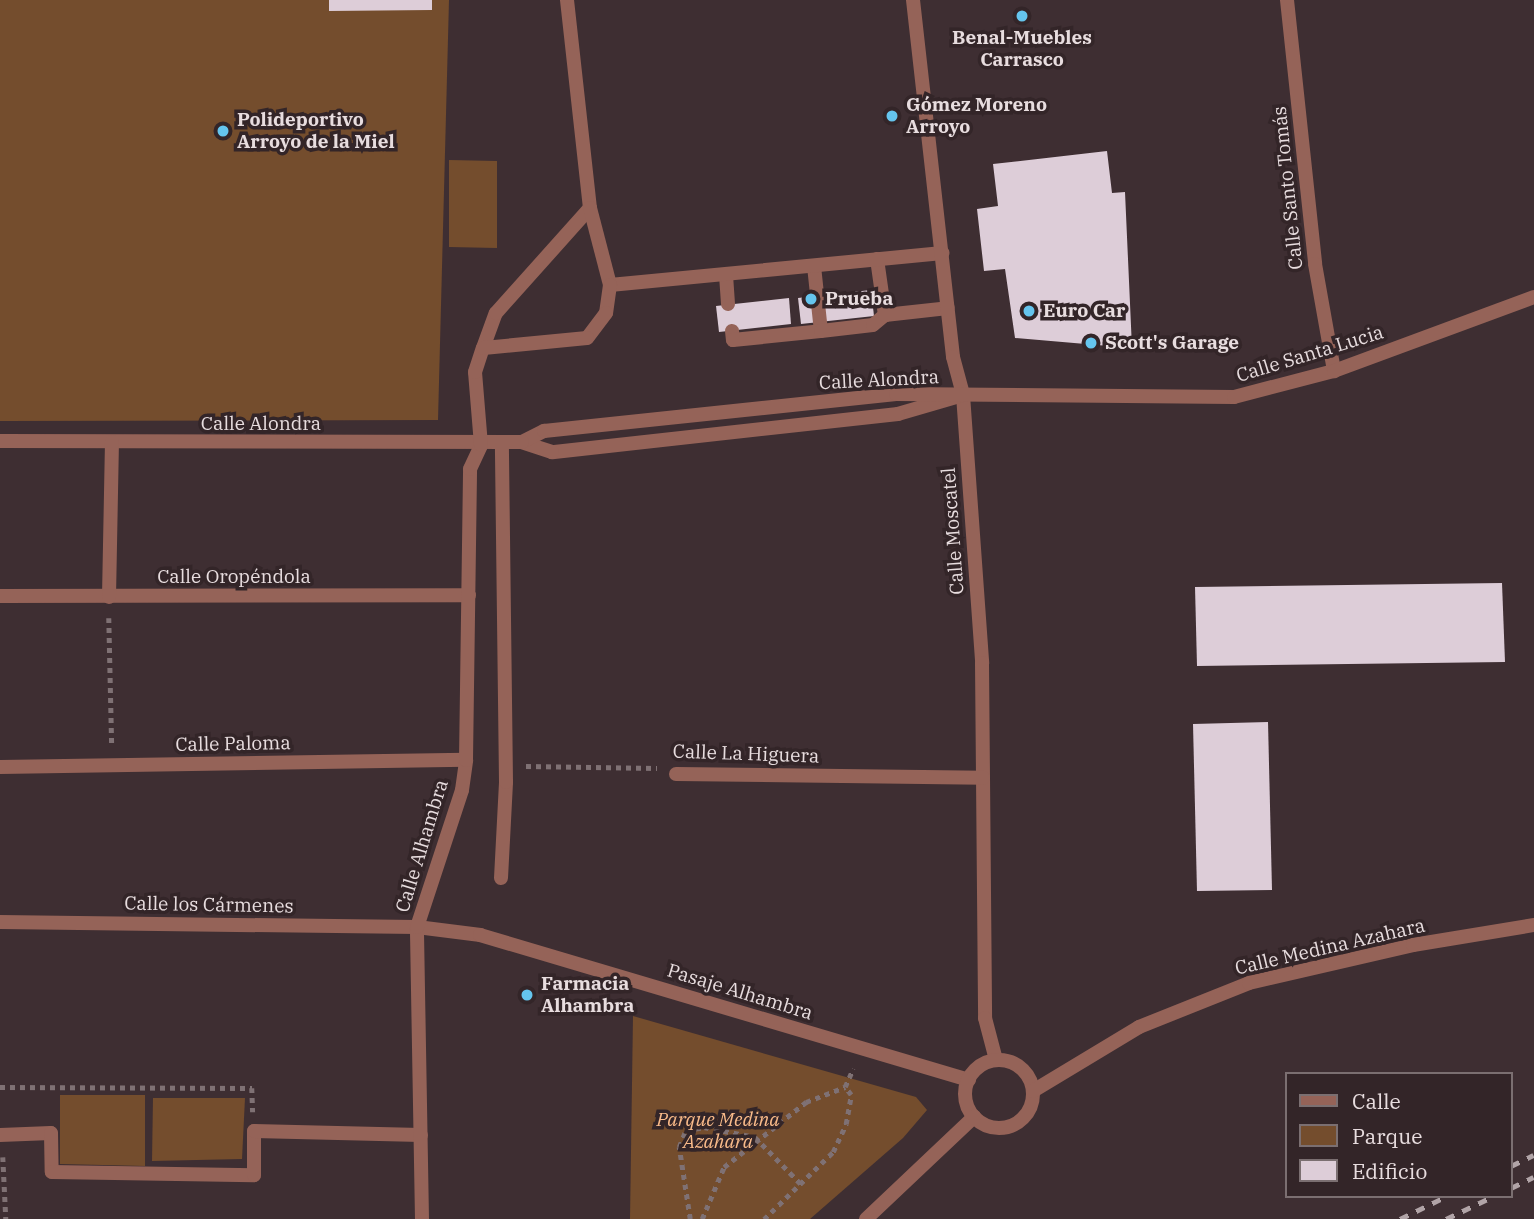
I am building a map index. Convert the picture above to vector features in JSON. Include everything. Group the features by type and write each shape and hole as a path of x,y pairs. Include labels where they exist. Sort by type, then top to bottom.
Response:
{"street":[{"path":"483,348 586,338 606,313 610,285 590,208 567,0"},
{"name":"Calle Moscatel","path":"913,0 948,308 963,395 982,663 985,1018 996,1060"},
{"name":"Calle Santo Tomás","path":"1287,0 1315,264 1334,371"},
{"path":"481,445 475,372 496,313 590,208"},
{"path":"610,285 942,253"},
{"path":"877,259 885,315"},
{"path":"814,266 821,331"},
{"path":"726,275 729,304"},
{"name":"Calle Santa Lucia","path":"963,395 1234,397 1334,371 1534,297"},
{"path":"732,331 733,340 873,326 885,315 948,308"},
{"name":"Calle Alondra","path":"522,442 544,431 896,394 963,395"},
{"name":"Calle Alondra","path":"0,441 481,445 522,442 552,452 898,414 963,395"},
{"path":"109,597 112,442"},
{"path":"500,878 504,764 502,443"},
{"name":"Calle Alhambra","path":"422,1219 417,927 462,790 466,760 470,469 481,445"},
{"name":"Calle Oropéndola","path":"0,596 469,595"},
{"name":"Calle Paloma","path":"0,767 466,760"},
{"name":"Calle La Higuera","path":"676,774 983,778"},
{"name":"Calle los Cármenes","path":"0,922 417,927"},
{"name":"Calle Medina Azahara","path":"1033,1091 1139,1027 1249,983 1413,945 1534,925"},
{"name":"Pasaje Alhambra","path":"417,927 480,935 862,1049 942,1076 969,1080"},
{"path":"996,1060 1017,1065 1031,1080 1033,1091 1029,1111 1013,1125 992,1127 974,1117 966,1099 969,1080 980,1066 996,1060"},
{"path":"866,1219 974,1117"},
{"path":"1,1135 51,1133 52,1172 254,1175 254,1131 421,1135"}],"path":[{"path":"109,597 113,765"},
{"name":"Calle La Higuera","path":"504,764 657,768 676,774"},
{"path":"702,1219 724,1167 755,1137 806,1102 845,1087 862,1049"},
{"path":"0,1087 252,1088 254,1131"},
{"path":"764,1219 803,1186 833,1152 846,1124 851,1095 845,1087"},
{"path":"690,1219 679,1147 686,1130 704,1126 755,1137 803,1186"},
{"path":"1,1135 6,1219"}],"green space":[{"name":"Polideportivo Arroyo de la Miel","path":"0,0 449,0 438,420 0,421"},
{"path":"449,160 497,161 497,248 449,247"},
{"name":"Parque Medina Azahara","path":"633,1016 916,1097 927,1110 903,1138 810,1219 630,1219"},
{"path":"60,1095 145,1095 145,1166 60,1164"},
{"path":"153,1098 245,1098 242,1159 152,1161"}],"building":[{"path":"329,0 432,0 432,10 329,11"},
{"path":"1107,151 1112,193 1125,192 1132,348 1015,338 1005,269 984,271 977,209 998,206 993,164"},
{"path":"871,290 874,316 801,324 798,298"},
{"path":"789,298 791,324 719,332 716,306"},
{"path":"1502,583 1505,662 1197,666 1195,587"},
{"path":"1268,722 1272,890 1197,891 1193,724"}],"railway":[{"path":"1513,1165 1534,1155"},
{"path":"1513,1187 1534,1177"},
{"path":"1400,1219 1443,1198"},
{"path":"1446,1219 1490,1198"}],"place":[{"name":"Benal-Muebles Carrasco","path":"1022,16"},
{"name":"Gómez Moreno Arroyo","path":"892,116"},
{"name":"Polideportivo Arroyo de la Miel","path":"223,131"},
{"name":"Prueba","path":"811,299"},
{"name":"Euro Car","path":"1029,311"},
{"name":"Scott's Garage","path":"1091,343"},
{"name":"Farmacia Alhambra","path":"527,995"}]}
